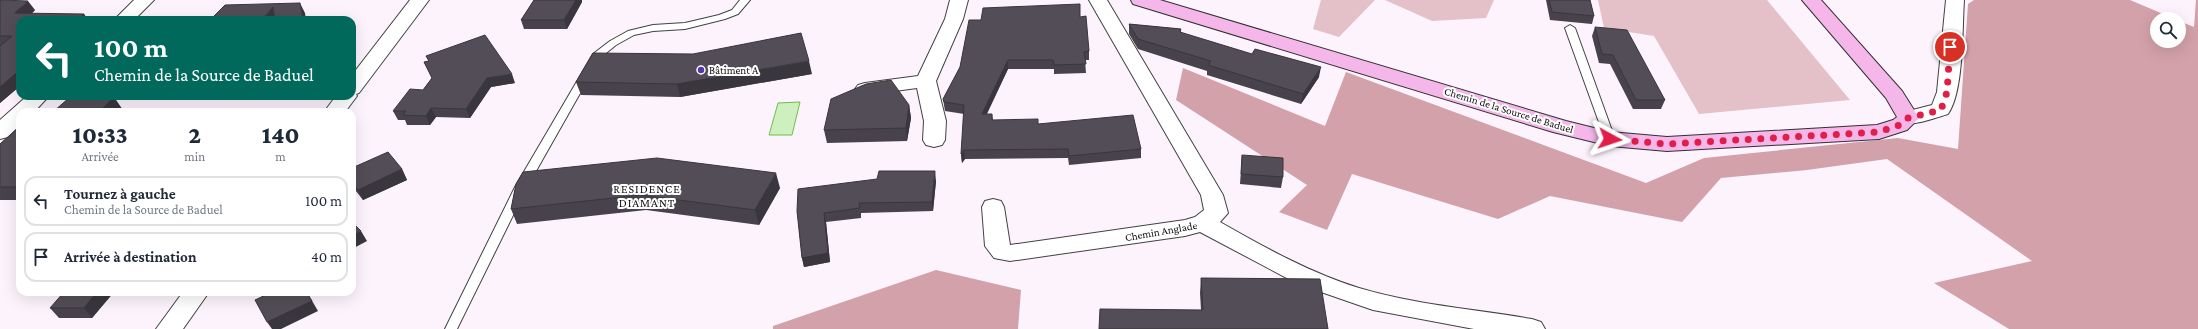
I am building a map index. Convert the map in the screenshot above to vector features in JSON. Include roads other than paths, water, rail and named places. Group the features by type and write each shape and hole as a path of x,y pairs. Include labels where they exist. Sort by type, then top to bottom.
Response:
{"street":[{"path":"127,16 145,0"},
{"path":"356,84 420,0"},
{"path":"934,140 935,121 926,80 954,19 959,0"},
{"name":"Chemin Anglade","path":"993,207 997,246 1002,252 1010,254 1185,228 1203,223 1216,212 1212,195 1098,0"},
{"name":"Chemin de la Source de Baduel","path":"1140,0 1561,127 1610,139 1667,144 1879,132 1900,125 1908,118 1941,110 1947,92 1955,0"},
{"path":"1811,0 1895,95 1908,118"},
{"path":"848,97 863,90 926,80"},
{"path":"26,108 35,100"},
{"path":"337,108 344,100"},
{"path":"0,132 16,118"},
{"path":"1203,223 1258,254 1310,280 1373,301 1532,329"},
{"path":"169,329 194,296"}],"lane":[{"path":"451,329 521,187 596,56 613,43 631,33 653,28 685,26 722,17 735,12 745,0"},
{"path":"1570,28 1610,139"}],"place":[{"name":"Bâtiment A","path":"701,70"}],"district":[{"name":"RESIDENCE DIAMANT","path":"647,196"}]}
